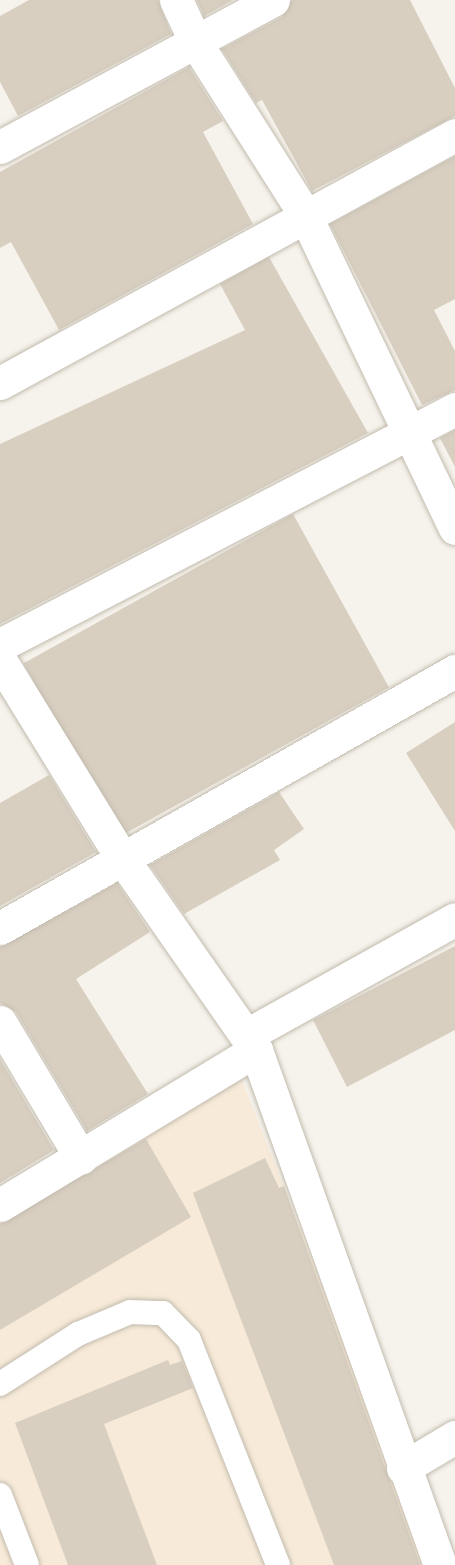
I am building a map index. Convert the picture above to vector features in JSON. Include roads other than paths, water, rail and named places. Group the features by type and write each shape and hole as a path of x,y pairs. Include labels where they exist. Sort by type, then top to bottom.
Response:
{"street":[{"path":"176,0 196,43 305,215 408,435 455,528"},
{"path":"0,147 273,0"},
{"path":"0,383 455,135"},
{"path":"0,645 455,409"},
{"path":"0,660 122,858 252,1042 403,1468 440,1565"},
{"path":"0,928 455,671"},
{"path":"0,1205 81,1158 252,1042 455,920"},
{"path":"0,1022 81,1158"},
{"path":"403,1468 455,1437"}],"lane":[{"path":"0,1384 78,1334 130,1312 163,1313 189,1340 278,1565"},
{"path":"0,1495 27,1565"}]}
